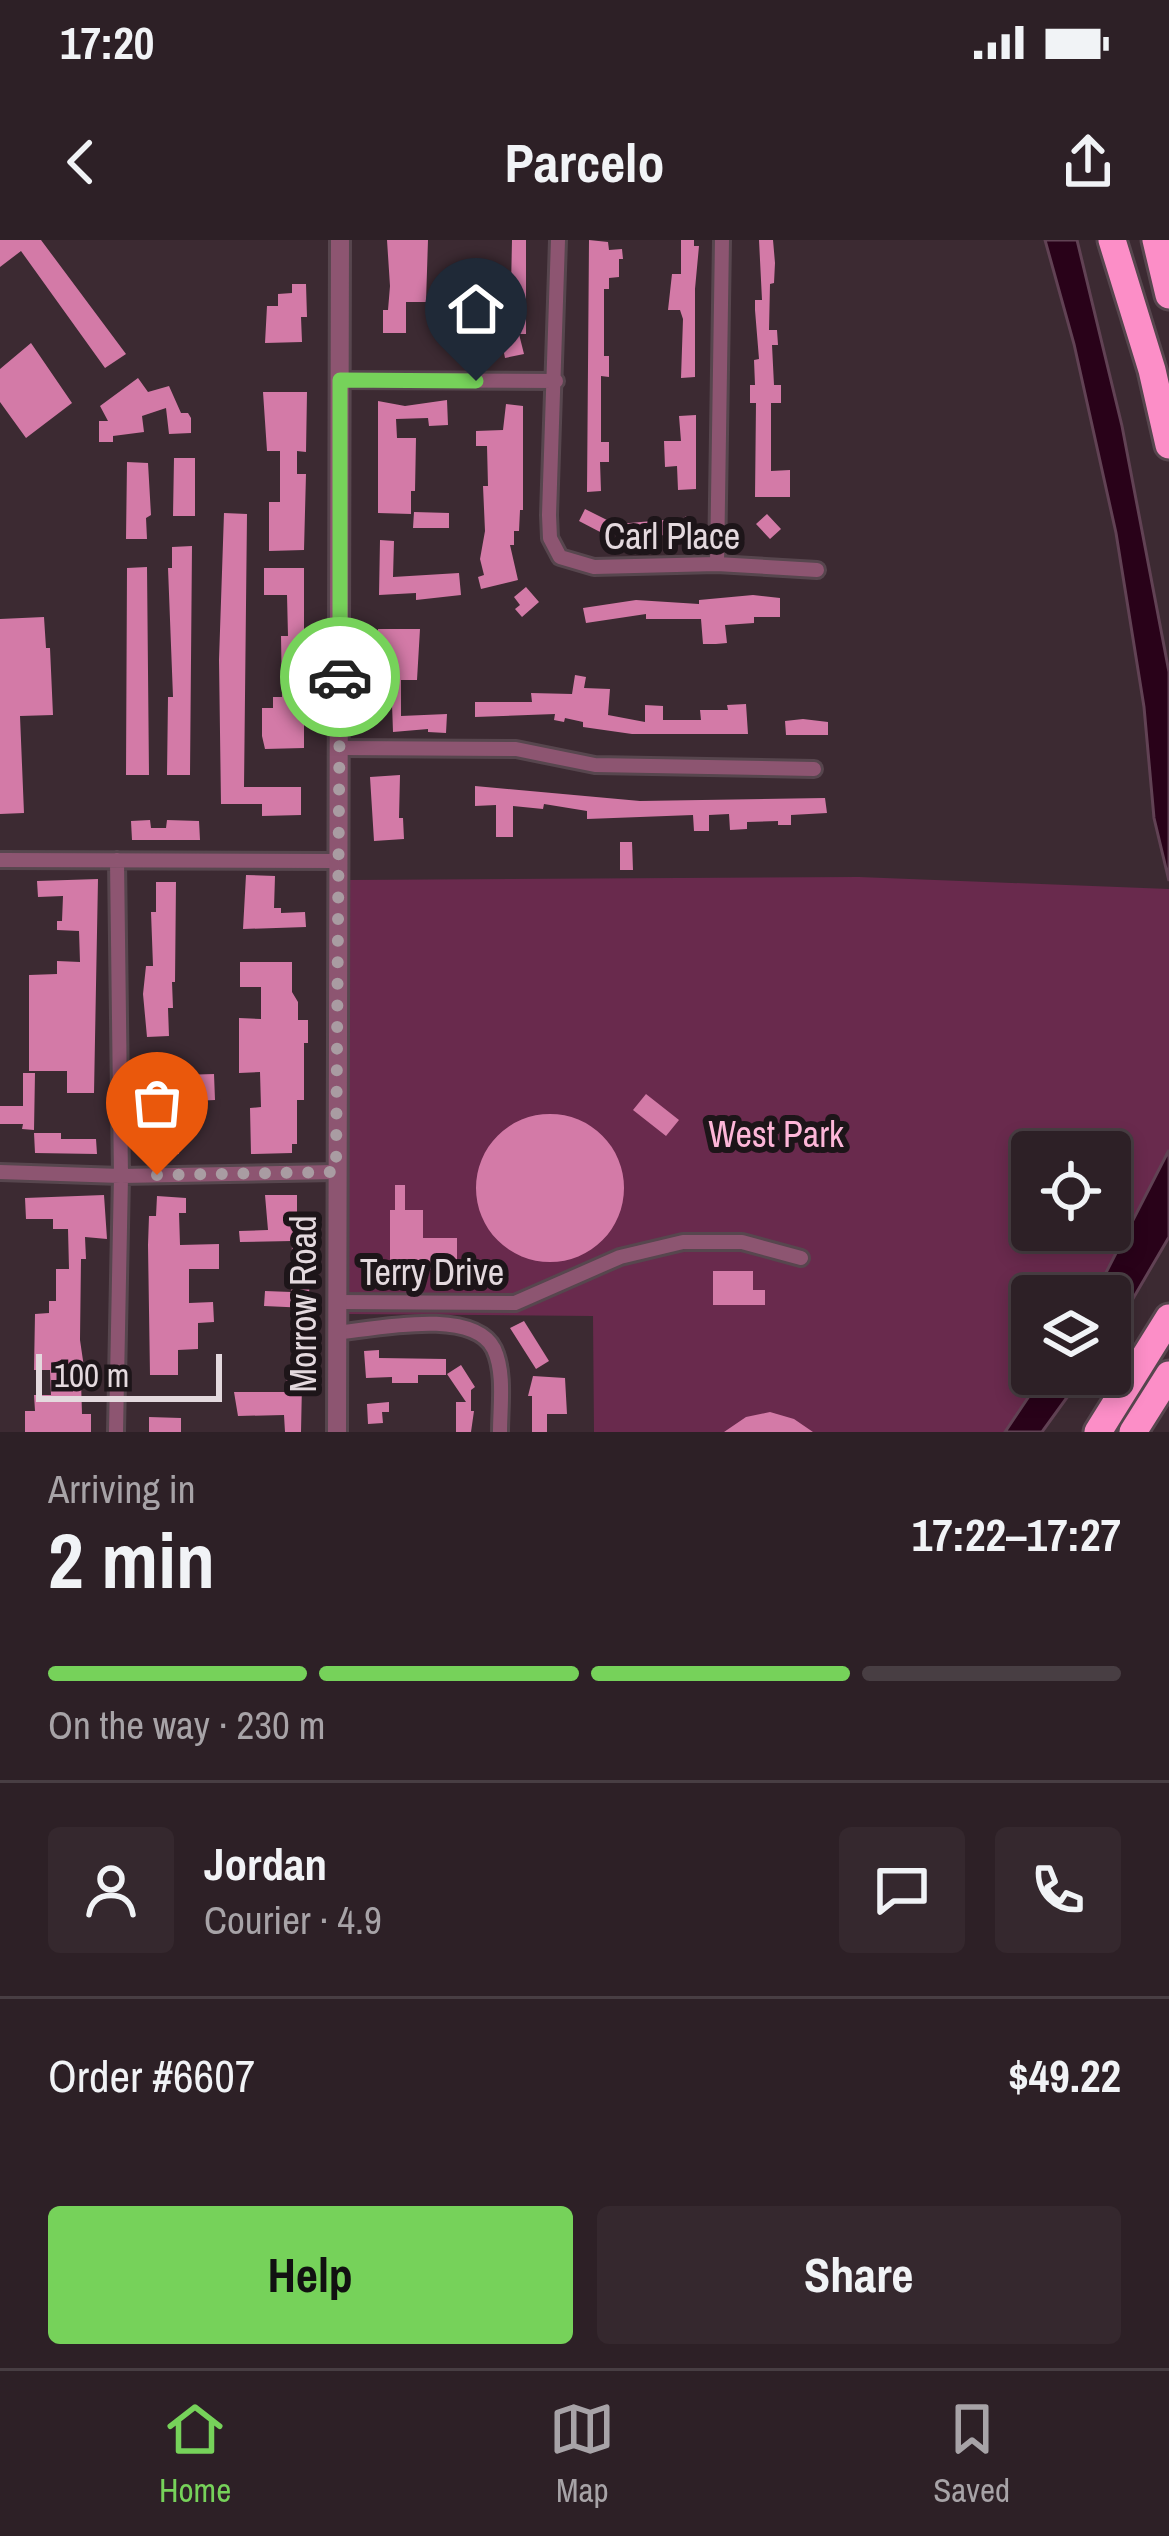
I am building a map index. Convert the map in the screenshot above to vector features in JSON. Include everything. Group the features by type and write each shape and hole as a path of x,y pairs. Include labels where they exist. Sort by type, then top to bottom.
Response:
{"highway":[{"path":"1112,240 1152,370"},
{"path":"1126,240 1169,445"},
{"path":"1156,240 1169,296"},
{"path":"1098,1432 1169,1318"},
{"path":"1133,1432 1169,1376"}],"street":[{"name":"Morrow Road","path":"337,1432 340,240"},
{"name":"Carl Place","path":"558,240 548,515 550,538 560,557 594,568 718,564 817,571"},
{"path":"718,564 722,240"},
{"path":"340,380 556,381"},
{"path":"340,748 516,749 595,765 814,769"},
{"path":"0,860 338,861"},
{"path":"116,1432 121,1176 117,860"},
{"path":"0,1172 121,1176 336,1172"},
{"name":"Terry Drive","path":"337,1302 515,1303 620,1257 683,1242 742,1242 801,1258"},
{"name":"Terry Drive","path":"336,1333 454,1323 477,1330 493,1347 500,1372 500,1432"}],"green space":[{"name":"West Park","path":"859,877 1169,889 1169,1175 1120,1275 1011,1275 1011,1395 1037,1395 1010,1432 594,1432 593,1316 347,1314 348,880"}],"shaded area":[{"path":"1045,240 1077,240 1122,426 1169,672 1169,881 1154,818 1144,707 1116,533 1074,344"},
{"path":"1169,1150 1169,1237 1131,1302 1131,1275 1105,1275 1117,1251 1131,1251 1131,1224"},
{"path":"1030,1395 1069,1395 1042,1432 1005,1432"}],"building":[{"path":"0,240 41,240 126,354 105,368 21,251 0,267"},
{"path":"387,240 428,240 426,302 406,302 406,333 383,333 390,286"},
{"path":"512,240 526,240 526,334 519,334 524,354 505,358 502,343 511,341 510,306 499,306 499,288 511,288"},
{"path":"589,240 608,242 609,250 622,249 623,259 619,259 619,277 609,278 609,289 604,289 604,356 609,356 609,377 601,376 601,442 609,442 609,462 600,462 601,491 587,492"},
{"path":"681,240 694,240 694,246 699,246 695,377 681,378 683,319 680,310 668,310 672,274 681,274"},
{"path":"759,240 773,240 775,263 769,330 777,330 778,345 772,345 774,385 781,385 781,403 771,403 771,471 790,470 790,497 755,497 756,403 750,403 750,385 755,385 754,360 759,359 755,300 762,300"},
{"path":"292,284 306,284 302,342 265,343 267,306 278,306 278,294 292,293"},
{"path":"452,294 450,331 440,330 442,296"},
{"path":"31,343 72,403 26,438 0,402 0,369"},
{"path":"138,378 148,392 169,386 181,413 191,418 191,433 169,434 166,408 142,416 144,432 99,442 99,421 108,421 100,406"},
{"path":"263,392 307,392 306,452 297,451 297,474 306,474 304,550 269,551 269,502 280,502 280,451 267,451"},
{"path":"447,400 448,425 429,426 428,418 396,419 397,438 416,438 411,514 378,513 378,401 405,406"},
{"path":"506,404 523,406 523,510 514,545 510,545 518,580 481,589 487,446 476,446 476,431 503,430"},
{"path":"696,415 696,489 678,490 677,466 665,467 664,441 681,441 679,416"},
{"path":"174,458 195,458 195,516 173,516"},
{"path":"127,462 148,463 151,515 146,518 147,539 126,539"},
{"path":"585,509 609,521 602,533 579,521"},
{"path":"414,512 449,513 449,528 413,528"},
{"path":"224,513 247,514 244,787 301,787 301,815 262,816 262,804 221,804"},
{"path":"767,514 781,529 770,539 756,524"},
{"path":"686,516 695,528 681,539 677,534 620,539 618,524 664,520 666,531"},
{"path":"380,540 394,541 393,577 459,573 461,595 416,600 416,593 379,595"},
{"path":"192,546 190,775 167,775 168,697 173,697 168,568 172,568 172,547"},
{"path":"147,567 149,775 126,775 127,568"},
{"path":"264,568 304,568 304,748 265,749 262,736 262,708 273,708 273,697 282,697 281,636 288,636 287,595 264,595"},
{"path":"526,587 539,602 522,617 514,597"},
{"path":"753,595 780,598 780,617 754,617 754,623 725,625 727,643 716,644 703,644 701,619 646,619 646,614 586,623 583,608 636,600 699,604 699,600"},
{"path":"44,617 53,715 20,716 24,813 0,814 0,619"},
{"path":"378,629 420,629 417,680 401,680 401,716 447,714 446,733 428,729 393,732 392,704 385,704 384,680 377,680"},
{"path":"575,675 586,677 584,688 610,689 608,715 645,722 645,705 663,706 663,720 701,720 700,710 728,710 727,705 746,704 748,734 632,734 583,727 583,722 565,718 564,722 554,720 555,714 475,717 475,702 532,702 531,693 572,694"},
{"path":"785,721 828,722 828,735 786,735"},
{"path":"400,775 399,818 403,818 404,839 374,841 370,777"},
{"path":"475,786 640,801 825,798 827,813 791,815 791,825 747,822 747,829 730,830 729,814 709,815 709,831 694,831 693,815 587,819 587,811 544,804 543,809 513,806 513,837 496,837 496,805 475,806"},
{"path":"150,820 151,828 166,828 167,820 199,821 200,840 132,840 131,821"},
{"path":"620,842 632,842 633,870 620,870"},
{"path":"246,875 275,876 274,908 281,908 281,913 305,912 306,927 243,929"},
{"path":"98,879 94,1093 67,1093 67,1071 29,1071 29,975 57,974 57,961 80,962 79,931 57,930 63,896 38,897 37,881"},
{"path":"156,882 176,882 175,982 173,1008 168,1008 169,1036 147,1037 143,994 146,966 153,966 151,912 156,912"},
{"path":"240,962 292,962 298,1020 308,1020 304,1100 297,1100 297,1144 292,1144 292,1153 251,1154 250,1108 261,1107 260,1072 239,1073 239,1018 261,1019 261,987 240,987"},
{"path":"23,1073 35,1073 34,1130 22,1129 23,1124 0,1124 0,1106 23,1106"},
{"path":"214,1074 215,1100 193,1101 193,1128 177,1128 179,1154 150,1156 147,1076"},
{"path":"646,1094 679,1120 666,1136 633,1110"},
{"path":"550,1114 578,1119 602,1136 619,1160 624,1188 619,1216 602,1240 578,1257 550,1262 522,1257 498,1240 481,1216 476,1188 481,1160 498,1136 522,1119"},
{"path":"34,1133 96,1139 97,1154 35,1153"},
{"path":"395,1185 405,1185 405,1210 423,1210 423,1238 457,1238 457,1270 424,1270 424,1281 390,1280 390,1210 395,1210"},
{"path":"104,1195 107,1239 85,1237 86,1259 81,1259 80,1340 86,1381 81,1381 82,1414 91,1414 91,1432 25,1432 25,1411 35,1411 34,1395 51,1395 50,1370 34,1370 35,1314 49,1313 49,1301 56,1301 56,1269 69,1269 68,1229 53,1229 53,1219 26,1219 25,1198"},
{"path":"265,1195 297,1195 306,1280 310,1280 308,1308 264,1306 265,1291 291,1292 292,1241 240,1242 239,1231 268,1230"},
{"path":"157,1196 186,1198 186,1213 179,1213 180,1245 219,1244 219,1269 189,1269 189,1303 213,1302 214,1322 198,1323 198,1349 178,1350 178,1375 150,1375 149,1216 156,1216"},
{"path":"713,1271 753,1271 753,1290 765,1290 765,1305 713,1305"},
{"path":"524,1321 549,1361 536,1369 510,1328"},
{"path":"379,1350 379,1358 446,1359 446,1375 418,1375 418,1383 366,1378 364,1351"},
{"path":"461,1365 475,1387 471,1390 471,1432 456,1432 456,1402 466,1402 447,1374"},
{"path":"287,1369 314,1370 313,1384 302,1384 301,1432 285,1432 284,1415 238,1416 234,1392 286,1392"},
{"path":"533,1376 565,1378 567,1414 547,1414 547,1432 532,1432 532,1396 528,1396"},
{"path":"389,1402 389,1412 382,1412 383,1423 368,1424 367,1404"},
{"path":"770,1412 794,1419 813,1432 724,1432 746,1417"},
{"path":"149,1417 181,1418 181,1432 149,1432"}],"way so far":[{"path":"157,1175 336,1172 340,677"}],"route":[{"path":"340,677 340,380 476,381"}]}
